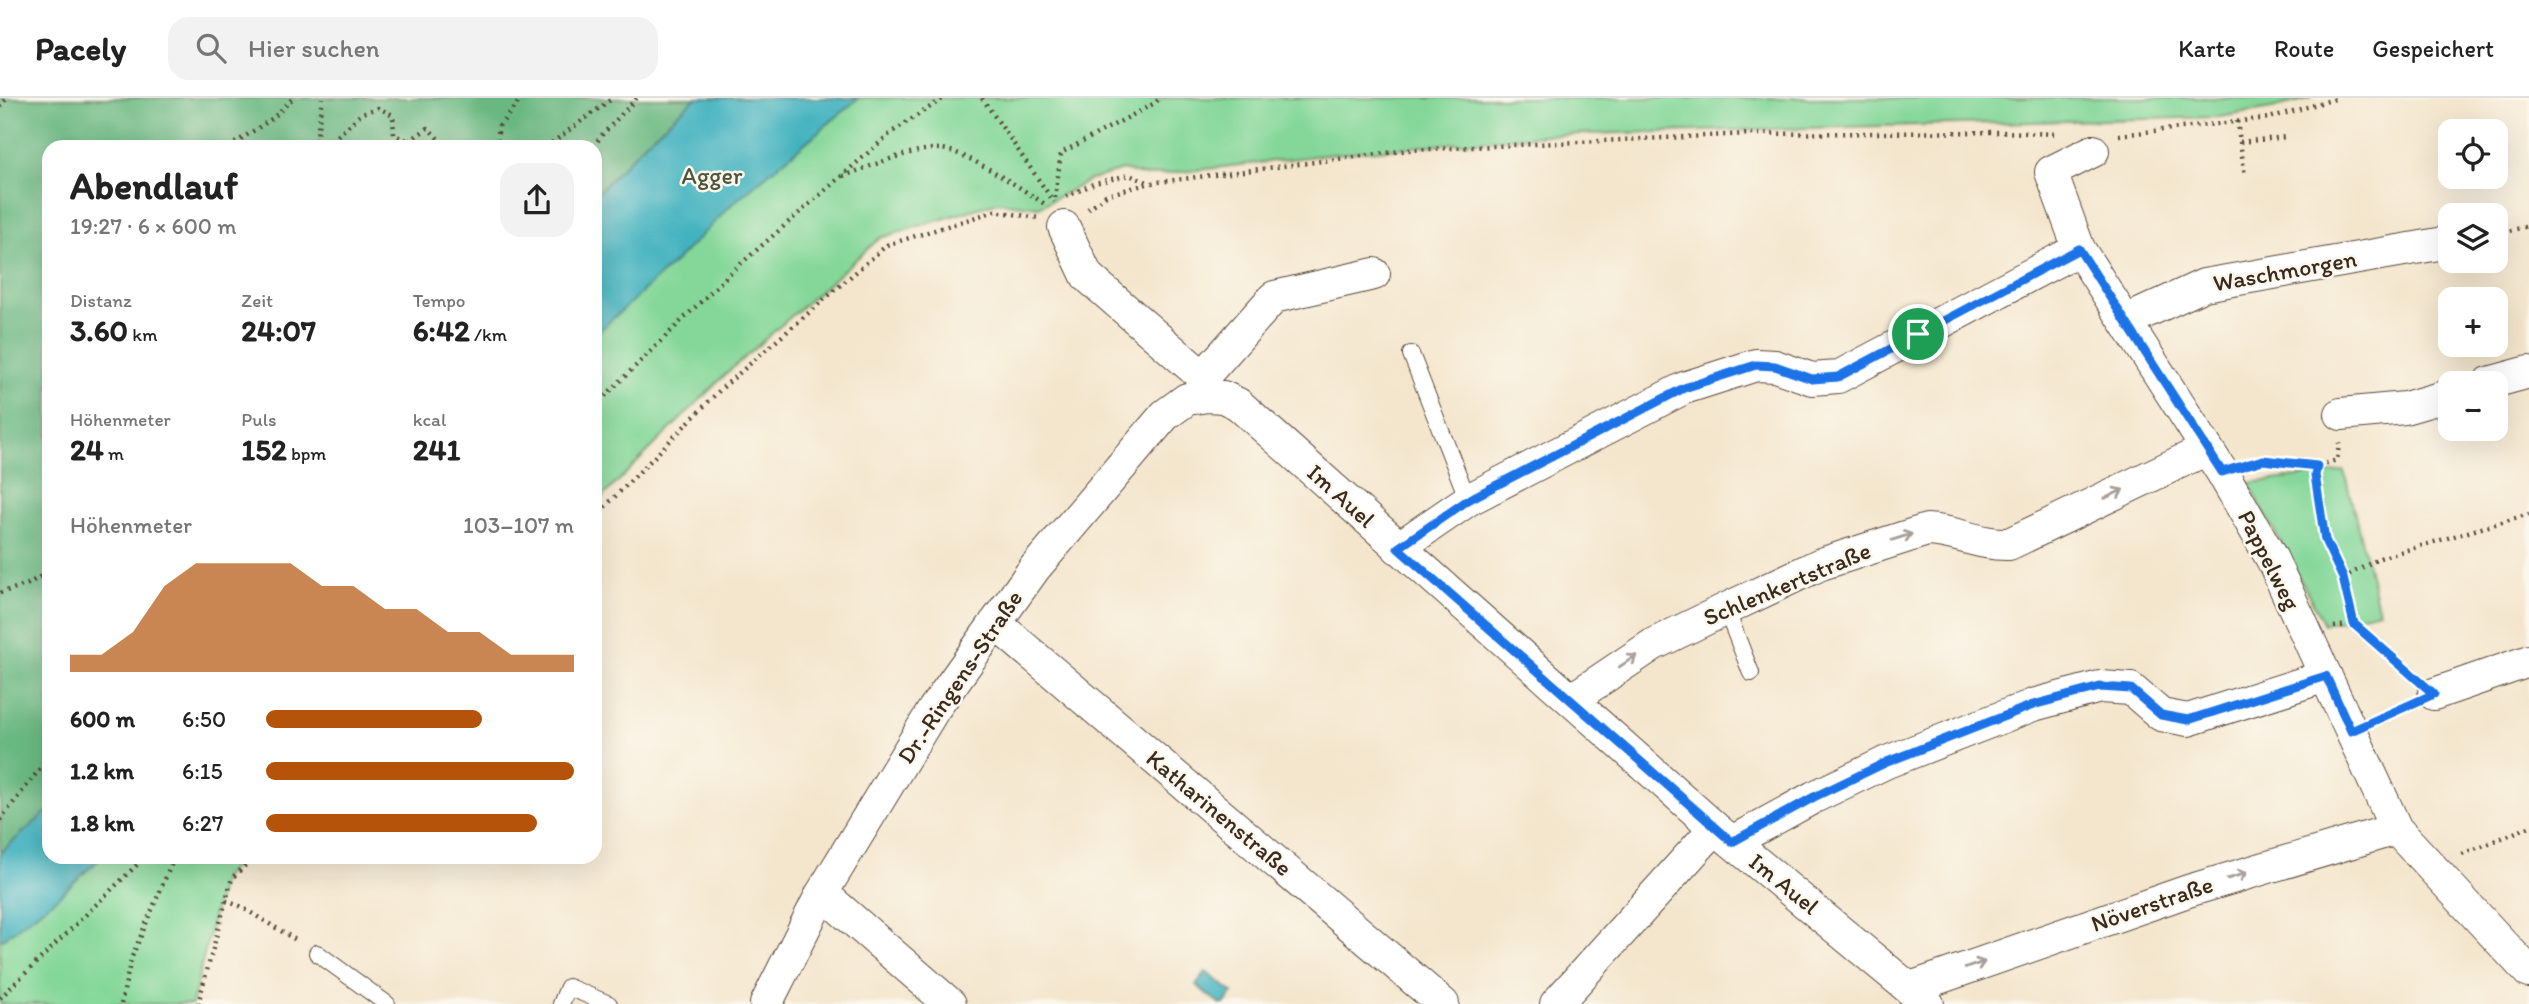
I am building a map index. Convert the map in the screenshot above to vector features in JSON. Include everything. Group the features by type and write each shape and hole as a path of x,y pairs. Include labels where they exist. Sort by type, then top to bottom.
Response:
{"street":[{"name":"Pappelweg","path":"2104,143 2051,172 2079,249 2214,461 2272,559 2396,829 2529,972"},
{"name":"Im Auel","path":"1059,215 1087,276 1205,386 1238,404 1723,835 1919,996"},
{"name":"Waschmorgen","path":"2126,321 2204,285 2438,244"},
{"path":"1398,548 1468,500 1684,388 1756,365 1775,366 1812,379 1838,377 2079,249"},
{"path":"1205,386 1274,297 1374,274"},
{"path":"2508,378 2529,372"},
{"name":"Dr.-Ringens-Straße","path":"766,1004 822,893 934,709 995,623 1034,569 1165,415 1205,386"},
{"path":"2341,414 2405,408 2438,398"},
{"name":"Schlenkertstraße","path":"1572,699 1654,643 1821,564 1927,530 1944,530 1988,545 2009,544 2214,461"},
{"name":"Katharinenstraße","path":"995,623 1443,1004"},
{"path":"2434,694 2529,661"},
{"path":"1556,1004 1723,835 1814,797 1887,762 2033,705 2100,687 2131,689 2161,715 2188,720 2326,676"},
{"name":"Növerstraße","path":"1919,996 2188,891 2396,829"},
{"path":"822,893 950,1004"}],"lane":[{"path":"1411,354 1468,500"},
{"path":"1726,609 1751,673"},
{"path":"317,953 387,1004"},
{"path":"561,1004 568,987 609,1004"}],"path":[{"path":"0,107 7,98"},
{"path":"240,140 273,118 293,98"},
{"path":"316,140 321,98"},
{"path":"497,140 499,125 522,98"},
{"path":"556,140 613,98"},
{"path":"598,140 637,98"},
{"path":"602,399 728,275 892,132 944,98"},
{"path":"982,98 1059,215"},
{"path":"1059,215 1061,153 1160,98"},
{"path":"2104,143 2269,118 2338,98"},
{"path":"333,140 362,113 378,108 393,115 394,135 407,140"},
{"path":"2237,121 2245,176"},
{"path":"411,140 428,128 439,140"},
{"path":"1106,195 1151,183 1409,150 1749,134 2000,132"},
{"path":"2240,142 2287,136"},
{"path":"841,177 920,150 950,150 1015,184 1059,215"},
{"path":"1059,215 1095,183 1129,175 1151,183"},
{"path":"602,510 721,389 887,245 995,211 1019,214"},
{"path":"2508,231 2529,226"},
{"path":"2214,461 2263,460 2317,466 2337,460 2341,414"},
{"path":"2317,466 2315,475 2325,540 2343,578 2354,624 2434,694 2351,731"},
{"path":"2343,578 2380,558 2529,514"},
{"path":"0,593 42,575"},
{"path":"0,820 42,766"},
{"path":"2430,866 2529,827"},
{"path":"0,998 138,864"},
{"path":"121,1004 131,959 171,864"},
{"path":"198,1004 232,878 247,864"},
{"path":"226,901 240,906 317,953"}],"green space":[{"path":"0,98 696,98 650,138 602,189 602,140 42,140 42,816 0,853"},
{"path":"725,98 2312,98 2220,117 1543,135 1324,155 1147,176 1122,170 1090,180 1039,207 998,202 880,238 728,372 602,497 602,212"},
{"path":"2344,471 2379,611 2324,624 2249,483"},
{"path":"42,767 42,864 238,864 223,878 192,1004 0,1004 0,813"}],"water":[{"name":"Agger","path":"696,98 859,98 733,203 678,259 602,329 602,189 650,138"},
{"path":"42,816 42,864 94,864 59,896 0,941 0,853"},
{"path":"1206,972 1233,993 1224,1004 1220,1004 1196,985"}],"route":[{"path":"2079,249 2222,472 2263,460 2317,466 2315,475 2325,540 2343,578 2354,624 2434,694 2351,731 2326,676 2188,720 2161,715 2131,689 2100,687 2033,705 1887,762 1814,797 1732,842 1398,548 1468,500 1684,388 1756,365 1775,366 1812,379 1838,377 1918,334 2079,249"}]}
